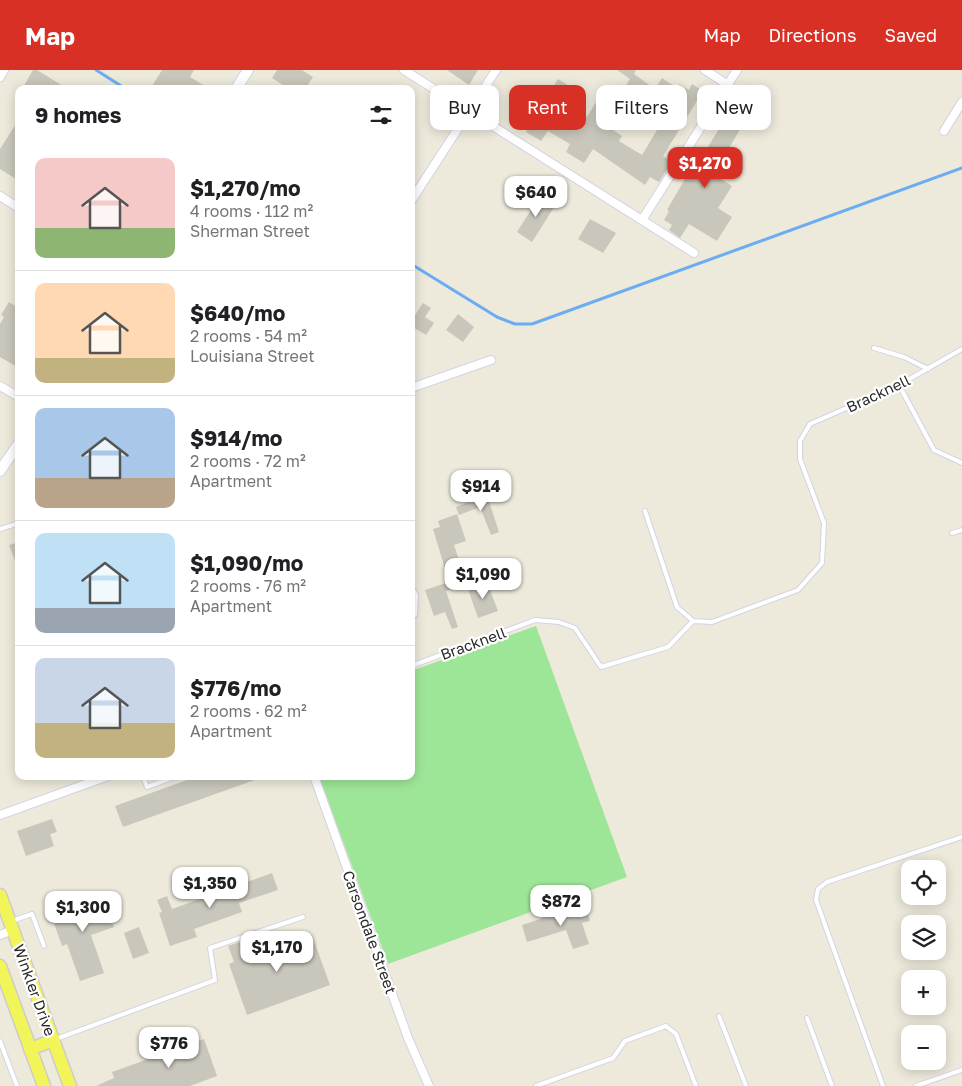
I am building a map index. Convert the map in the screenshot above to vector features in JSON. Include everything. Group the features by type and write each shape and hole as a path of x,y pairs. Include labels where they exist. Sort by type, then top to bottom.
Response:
{"main road":[{"name":"Winkler Drive","path":"0,895 70,1086"},
{"name":"Winkler Drive","path":"0,966 44,1086"},
{"path":"30,1049 54,1040"}],"street":[{"path":"0,77 4,70"},
{"path":"404,70 430,86"},
{"path":"487,85 496,70"},
{"path":"704,70 728,85 736,70"},
{"path":"238,85 244,71"},
{"path":"944,131 962,102"},
{"path":"415,195 459,130"},
{"path":"499,130 694,253"},
{"path":"642,220 699,130"},
{"path":"0,196 15,205"},
{"path":"415,387 491,360"},
{"path":"0,386 15,395"},
{"path":"0,471 15,449"},
{"path":"0,815 97,780"},
{"name":"Carsondale Street","path":"315,780 408,1038 429,1086"},
{"path":"0,935 11,926"}],"lane":[{"path":"874,348 904,357 928,369"},
{"name":"Bracknell","path":"415,665 535,620 559,622 575,628 601,667 668,647 693,621 712,622 798,590 822,563 824,523 800,459 800,441 810,424 899,385 962,349"},
{"path":"899,385 934,450 962,463"},
{"path":"644,511 677,607 693,621"},
{"path":"0,529 15,523"},
{"path":"952,532 962,530"},
{"path":"415,593 415,615"},
{"path":"144,780 147,787 166,780"},
{"path":"883,1086 816,900 818,889 827,882 962,837"},
{"path":"11,926 32,914 44,946"},
{"path":"54,1040 215,980 210,948 303,917"},
{"path":"719,1016 746,1086"},
{"path":"807,1018 832,1086"},
{"path":"536,1086 613,1058 624,1041 666,1026 676,1034 696,1086"},
{"path":"0,1040 17,1086"},
{"path":"916,1086 962,1070"}],"green space":[{"path":"536,626 627,877 388,964 320,780 415,780 415,670"}],"building":[{"path":"33,70 37,70 61,85 24,85"},
{"path":"162,70 194,70 190,77 203,85 153,85"},
{"path":"277,70 302,70 313,77 308,85 283,85 272,78"},
{"path":"447,70 478,70 469,85"},
{"path":"617,70 636,70 634,74 649,85 626,85 630,79"},
{"path":"662,78 672,85 658,85"},
{"path":"558,79 568,85 554,85"},
{"path":"692,84 697,87 697,101 687,117 687,89 689,90"},
{"path":"596,102 596,130 613,130 622,136 619,141 642,155 657,130 679,130 663,156 672,162 659,182 650,177 645,185 593,149 584,163 566,152 570,144 548,131 541,141 526,132 527,130 586,130 586,116"},
{"path":"15,125 15,178 0,169 0,149"},
{"path":"718,130 740,130 713,174 732,186 718,208 732,217 717,241 689,224 680,238 669,230 672,225 664,220 669,211 667,210 694,163 697,165"},
{"path":"541,194 556,204 532,242 517,232"},
{"path":"590,219 616,233 603,253 578,239"},
{"path":"9,302 15,306 15,366 0,357 0,324 4,317 1,315"},
{"path":"423,303 431,308 425,317 434,323 426,335 415,328 415,315"},
{"path":"458,314 474,327 463,342 446,330"},
{"path":"487,495 499,532 491,535 480,507 459,515 456,507"},
{"path":"457,514 466,541 454,545 461,566 465,565 471,582 446,591 458,627 452,629 445,612 434,616 425,590 449,582 433,529 440,527 438,521"},
{"path":"15,543 15,560 9,545"},
{"path":"487,582 498,611 478,618 468,589"},
{"path":"187,780 255,780 123,827 115,806"},
{"path":"52,819 57,832 50,834 54,846 26,856 17,831"},
{"path":"272,873 278,890 239,903 242,912 194,929 197,937 170,946 159,913 162,912 157,900 167,896 172,909"},
{"path":"101,893 114,927 91,935 104,973 80,981 67,944 62,946 50,912"},
{"path":"577,907 586,907 590,921 582,923 589,944 573,949 566,930 527,942 522,925"},
{"path":"139,927 149,953 133,959 124,933"},
{"path":"312,935 330,985 247,1015 229,964 234,962 228,946 248,939 254,955"},
{"path":"204,1039 217,1076 190,1086 96,1086 114,1078 112,1072"}],"waterway":[{"path":"96,70 120,85"},
{"path":"415,266 497,317 515,324 532,324 962,168"}]}
